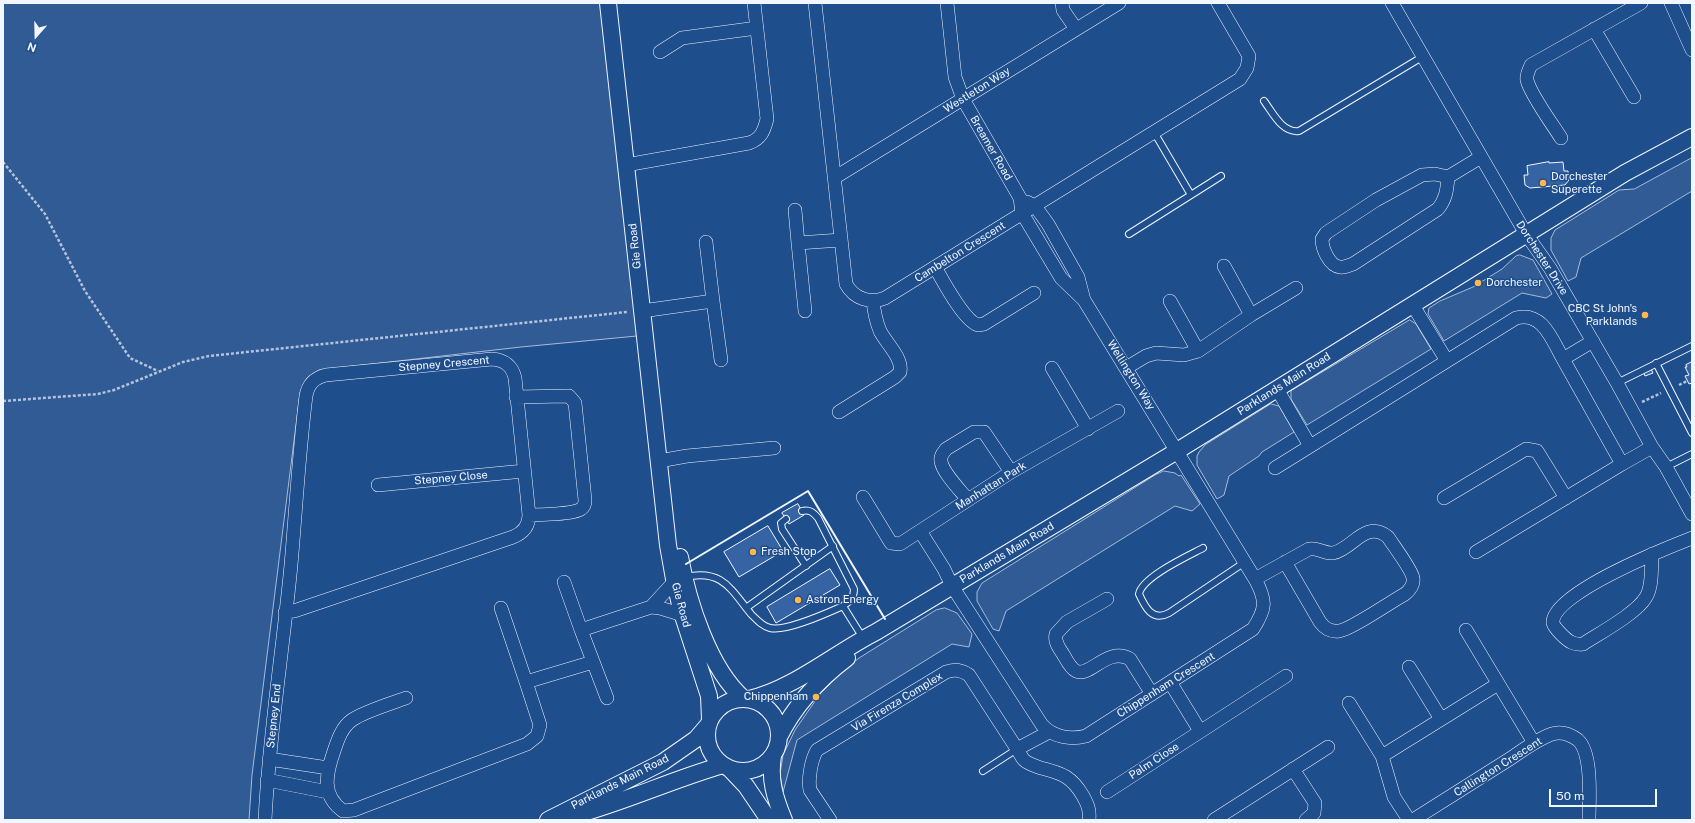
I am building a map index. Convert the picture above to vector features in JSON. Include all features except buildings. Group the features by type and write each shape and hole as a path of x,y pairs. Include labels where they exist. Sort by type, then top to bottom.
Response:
{"street":[{"name":"Gie Road","path":"608,3 668,545 700,630 715,661 734,690 747,699"},
{"path":"625,160 655,160 749,144 760,137 765,129 767,119 754,3"},
{"path":"815,3 841,240 848,287 858,297 873,301 874,313 880,332 899,363 900,372 895,377 839,412"},
{"name":"Breamer Road","path":"947,3 955,77 963,99 1020,198 1022,214"},
{"path":"1062,3 1063,10 1076,29"},
{"name":"Westleton Way","path":"834,178 1119,3"},
{"name":"Cambelton Crescent","path":"873,301 886,298 1240,79 1246,72 1249,60 1247,52 1218,3"},
{"name":"Dorchester Drive","path":"1392,3 1526,234 1550,268 1593,341 1652,447 1688,499 1692,514"},
{"path":"1561,138 1527,81 1529,70 1532,65 1641,3"},
{"path":"1671,3 1692,50"},
{"path":"660,52 682,38 757,28"},
{"path":"1594,29 1634,97"},
{"name":"Parklands Main Road","path":"747,699 767,694 784,686 868,638 1177,451 1625,173 1692,137"},
{"path":"1448,177 1446,196 1438,209 1353,264 1340,267 1335,266 1324,252 1322,239 1326,233 1376,200 1422,176 1435,174 1448,177 1481,157"},
{"path":"1020,198 1035,206"},
{"name":"Wellington Way","path":"1035,206 1078,277 1084,300"},
{"path":"795,210 804,311"},
{"name":"Wellington Way","path":"1022,214 1061,278 1084,300 1177,451"},
{"path":"798,243 841,240"},
{"path":"706,242 721,360"},
{"path":"1224,266 1251,316"},
{"path":"935,267 957,304 971,322 978,326 984,324 1034,293"},
{"path":"1126,368 1146,356 1156,353 1184,355 1198,351 1296,288"},
{"path":"642,311 713,301"},
{"path":"1170,301 1198,351"},
{"path":"1412,304 1447,361"},
{"path":"1276,468 1516,318 1526,316 1531,317 1541,323 1622,464"},
{"path":"1563,359 1593,341"},
{"name":"Stepney Crescent","path":"286,612 306,396 308,387 315,379 326,375 492,358 503,361 511,368 515,378 529,515"},
{"path":"1052,368 1088,429"},
{"path":"1276,389 1310,446"},
{"path":"286,612 294,611 517,535 524,530 527,525 529,515 567,512 579,510 584,506 585,500 575,403 569,396 516,397"},
{"name":"Manhattan Park","path":"863,497 891,543 900,544 1011,472 1088,429 1118,410"},
{"path":"968,500 941,462 941,458 946,449 974,432 984,432 1011,472"},
{"path":"1476,552 1652,447"},
{"path":"659,461 686,456 774,448"},
{"path":"1444,498 1526,449 1537,451 1566,498"},
{"name":"Chippenham Crescent","path":"1049,732 1062,737 1079,738 1086,736 1253,630 1263,612 1264,599 1261,590 1177,451"},
{"name":"Stepney Close","path":"378,485 524,471"},
{"path":"920,531 944,569 952,586 961,597 1042,725 1049,732 1018,750"},
{"path":"1255,579 1285,562 1308,549 1315,548 1329,553 1334,552 1368,532 1378,531 1384,534 1392,542 1411,572 1413,578 1411,587 1405,594 1346,629 1337,632 1323,626 1320,622 1285,562"},
{"path":"1652,554 1650,586 1647,597 1636,609 1583,644 1575,645 1567,640 1557,630 1553,623 1554,618 1558,610 1568,601 1603,578 1652,554 1692,538"},
{"name":"Gie Road","path":"680,580 683,616 709,696 709,722"},
{"path":"651,608 680,580"},
{"path":"564,582 607,698"},
{"path":"1107,599 1067,622 1056,634 1056,642 1069,664 1074,670 1079,672 1085,671 1109,657 1121,656 1130,659 1152,694"},
{"path":"406,698 353,719 344,727 326,777 328,792 336,806 344,811 354,810 528,744 537,736 540,726 501,608"},
{"path":"581,630 631,613 651,608 664,610 683,616"},
{"name":"Stepney End","path":"265,820 269,760 286,612"},
{"path":"1466,630 1534,743"},
{"name":"Parklands Main Road","path":"779,737 798,705 814,686 868,638"},
{"path":"526,682 593,662"},
{"path":"1409,668 1441,719"},
{"name":"Via Firenza Complex","path":"830,820 810,790 809,784 813,756 817,750 946,672 954,670 962,670 969,675 1024,760 1035,766 1053,770 1067,777 1077,785 1088,805 1090,812 1089,820"},
{"name":"Palm Close","path":"1107,792 1286,676"},
{"path":"1170,682 1200,731"},
{"path":"1382,756 1498,684"},
{"path":"769,820 746,786 715,758 709,746 707,735 709,722 717,710 730,701 747,699 762,704 773,714 779,729 778,745 773,756 771,770 773,790 784,820"},
{"path":"1349,703 1382,756 1394,797 1409,820"},
{"name":"Parklands Main Road","path":"548,820 663,762 696,739 709,722"},
{"name":"Callington Crescent","path":"1413,820 1534,743 1556,733 1565,734 1580,744 1585,755 1589,795 1588,820"},
{"path":"1214,820 1328,747"},
{"path":"726,767 743,771 751,770 764,765 773,756"},
{"path":"269,760 328,768"},
{"name":"Parklands Main Road","path":"556,820 587,813 700,771 726,767"},
{"path":"1293,769 1315,804 1314,813 1306,820"},
{"path":"267,780 328,792"}],"lane":[{"path":"1264,101 1280,124 1290,130 1300,131 1422,57"},
{"path":"1154,132 1191,195"},
{"path":"1129,234 1221,176"},
{"path":"1617,383 1692,346"},
{"path":"1656,363 1692,433"},
{"path":"1666,467 1692,454"},
{"path":"680,580 701,574 722,580 759,623 770,628 782,629 843,606 851,600 854,594 854,589 833,546 813,512 806,510 802,511"},
{"path":"786,519 781,523 782,529 806,566"},
{"path":"746,608 833,546"},
{"path":"1203,548 1163,570 1142,586 1139,594 1151,613 1162,616 1169,613 1245,562"},
{"path":"843,606 868,638"},
{"path":"983,771 1018,750"}],"path":[{"path":"3,162 45,214 85,291 130,358 159,371"},
{"path":"3,401 98,394 114,390 183,362 209,356 642,311"}],"shaded area":[{"path":"3,3 603,3 637,336 521,347 319,370 307,378 300,393 252,775 249,820 3,820"},
{"path":"1692,158 1692,191 1581,258 1576,277 1568,281 1551,250 1551,238 1555,230 1619,190 1634,189"},
{"path":"1520,255 1533,260 1552,294 1546,298 1522,293 1444,341 1428,314 1429,308 1440,301 1473,287 1502,269 1516,256"},
{"path":"1410,320 1416,324 1431,349 1307,425 1291,399 1291,391"},
{"path":"1271,404 1279,406 1294,432 1262,452 1259,456 1229,476 1224,495 1217,499 1197,465 1197,456 1199,452 1205,445"},
{"path":"1164,471 1175,473 1179,476 1181,475 1200,504 1192,511 1175,506 1006,611 999,631 993,629 977,601 977,592 982,583 1155,475"},
{"path":"945,608 957,613 972,634 969,647 952,644 797,740 783,792 780,774 783,755 795,730 820,694 845,669 859,658 936,610"}],"wall":[{"path":"686,564 808,491 885,619"}],"place":[{"name":"Dorchester Superette","path":"1543,183"},
{"name":"Dorchester","path":"1478,283"},
{"name":"CBC St John's Parklands","path":"1645,315"},
{"name":"Fresh Stop","path":"753,552"},
{"name":"Astron Energy","path":"798,600"},
{"name":"Chippenham","path":"816,697"}]}
